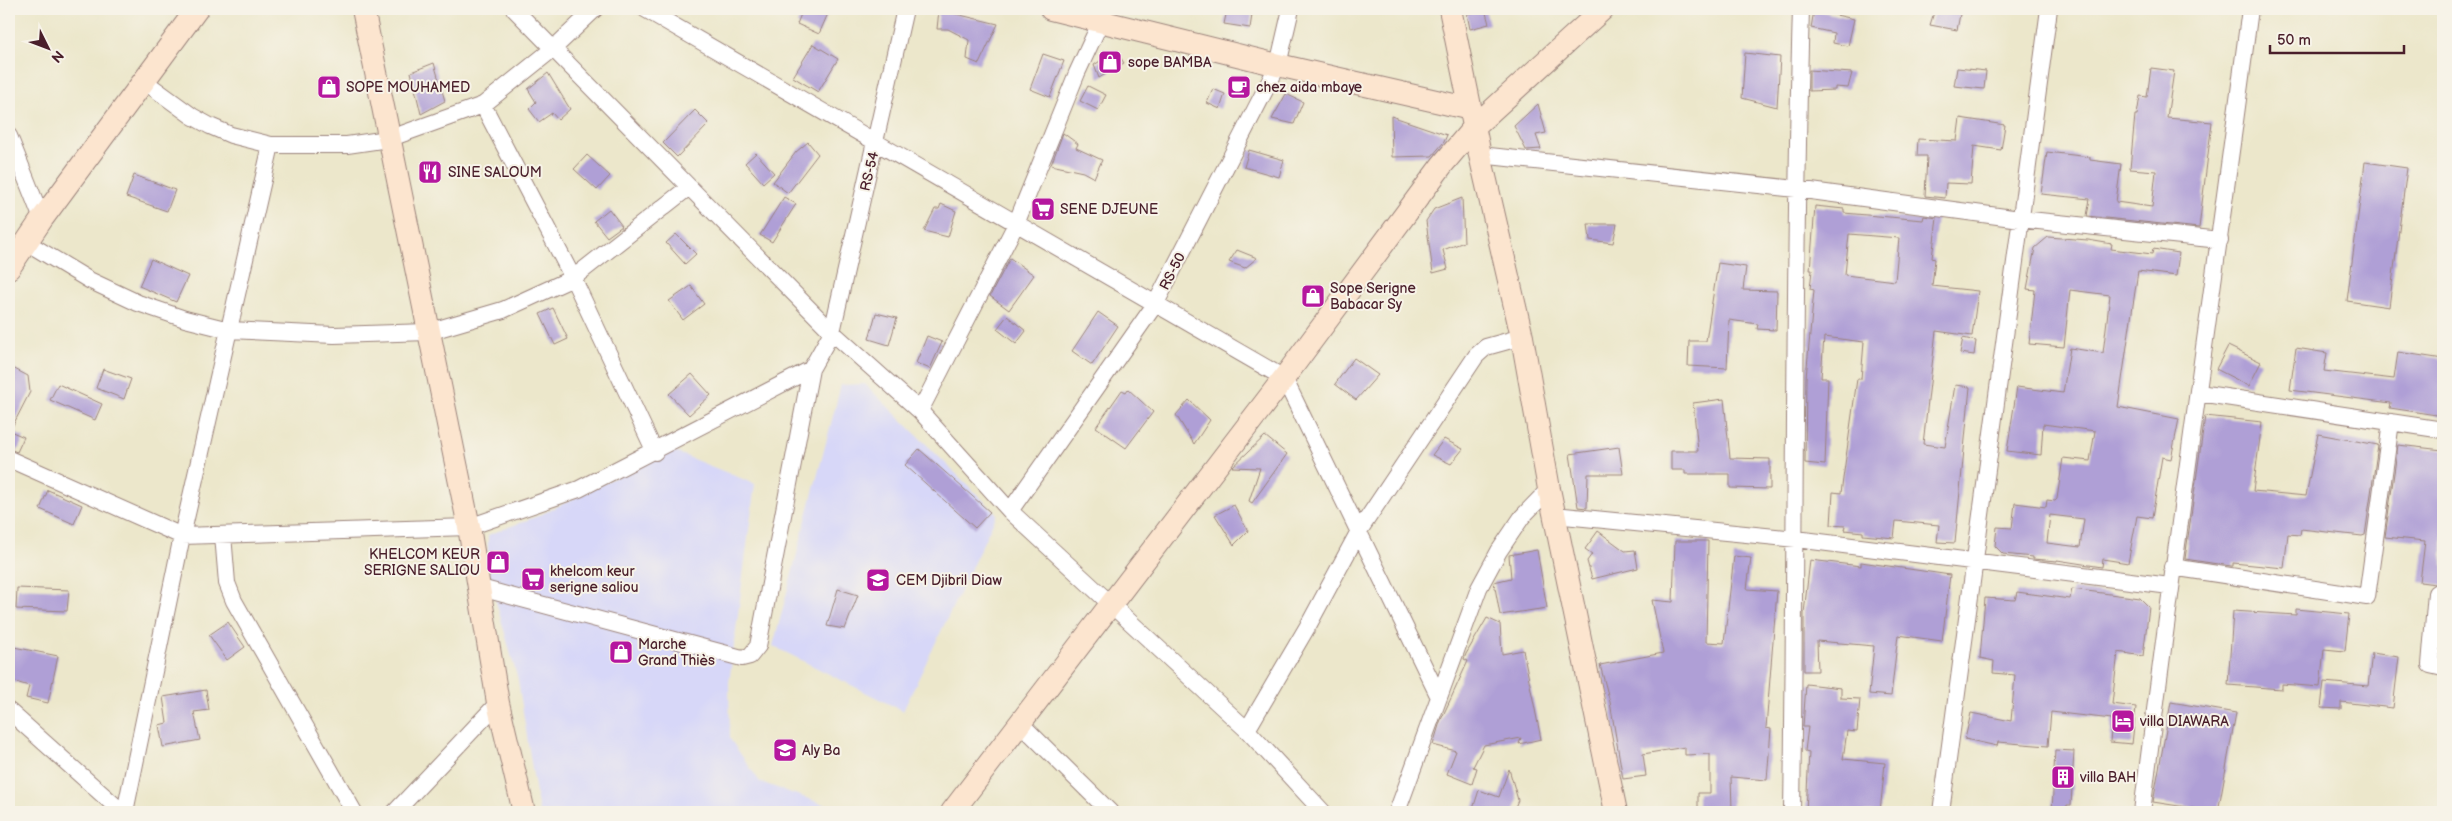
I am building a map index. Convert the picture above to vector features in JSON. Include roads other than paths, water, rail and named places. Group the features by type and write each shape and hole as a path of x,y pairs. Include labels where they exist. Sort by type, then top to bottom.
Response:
{"street":[{"path":"9,268 42,219 197,9"},
{"path":"363,9 388,139 469,527 498,703 524,812"},
{"path":"514,9 832,332 920,411 1010,511 1247,730 1324,812"},
{"path":"144,81 192,116 210,126 232,135 271,145 347,144 388,139 483,106 554,48 595,9"},
{"path":"645,9 1284,378 1439,697"},
{"name":"RS-54","path":"811,369 832,332 905,9"},
{"path":"1051,9 1102,15 1473,118"},
{"name":"RS-50","path":"1010,511 1156,304 1278,65 1291,9"},
{"path":"1450,9 1480,155 1522,338 1554,515 1616,812"},
{"path":"952,812 1284,378 1473,118 1603,9"},
{"path":"1792,812 1796,539 1796,189 1801,9"},
{"path":"1941,812 2049,9"},
{"path":"2142,812 2172,568 2199,393 2250,9"},
{"path":"920,411 1016,224 1102,15"},
{"path":"483,106 573,278 655,452"},
{"path":"9,136 42,219"},
{"path":"9,711 124,812 182,536 271,145"},
{"path":"1480,155 1796,189 2020,219 2220,240"},
{"path":"26,242 89,280 138,303 185,319 229,330 334,335 428,332 503,310 573,278 689,187"},
{"path":"1247,730 1309,624 1359,531 1476,356 1486,346 1522,338"},
{"path":"9,459 182,536 469,527 579,489 655,452 811,369"},
{"path":"478,587 742,658 750,656 758,646 811,369"},
{"path":"2199,393 2443,430"},
{"path":"2172,568 2367,597 2391,422"},
{"path":"1397,812 1479,588 1498,551 1522,517 1549,489"},
{"path":"1554,515 1796,539 2170,586"},
{"path":"223,535 228,582 234,601 354,812"},
{"path":"2436,593 2430,665 2443,668"},
{"path":"395,812 498,703"},
{"path":"1021,724 1110,812"}],"place":[{"name":"sope BAMBA","path":"1110,62"},
{"name":"SOPE MOUHAMED","path":"329,87"},
{"name":"chez aida mbaye","path":"1239,87"},
{"name":"SINE SALOUM","path":"430,172"},
{"name":"SENE DJEUNE","path":"1043,209"},
{"name":"Sope Serigne Babacar Sy","path":"1313,296"},
{"name":"KHELCOM KEUR SERIGNE SALIOU","path":"498,562"},
{"name":"khelcom keur serigne saliou","path":"533,579"},
{"name":"CEM Djibril Diaw","path":"878,580"},
{"name":"Marche Grand Thiès","path":"621,652"},
{"name":"villa DIAWARA","path":"2123,721"},
{"name":"Aly Ba","path":"785,750"},
{"name":"villa BAH","path":"2063,777"}]}
